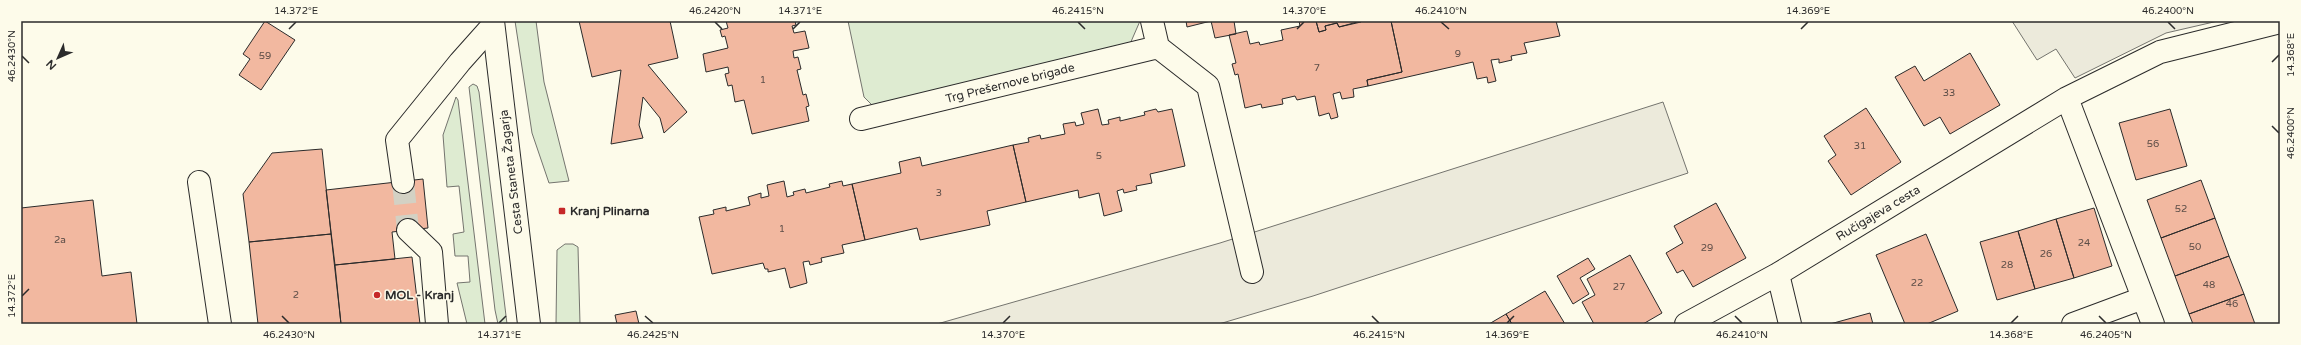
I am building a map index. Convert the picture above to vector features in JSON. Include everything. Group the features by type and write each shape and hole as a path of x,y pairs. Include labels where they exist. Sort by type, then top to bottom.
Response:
{"street":[{"path":"1152,21 1158,47 1208,86 1252,272"},
{"name":"Ručigajeva cesta","path":"1686,324 1778,274 2067,98 2160,52 2280,22"},
{"path":"403,182 397,140 493,23"},
{"name":"Cesta Staneta Žagarja","path":"493,23 529,324"},
{"name":"Trg Prešernove brigade","path":"861,119 1158,47"},
{"path":"2067,98 2153,324"},
{"path":"199,182 220,324"},
{"path":"408,230 431,252 436,324"},
{"path":"1778,274 1790,324"},
{"path":"2073,324 2143,298"}],"green space":[{"path":"515,21 536,21 544,82 569,181 549,183 532,133"},
{"path":"848,21 1140,21 1130,44 878,107 872,105 864,97"},
{"path":"473,84 477,86 479,92 507,324 498,324 495,310 469,87"},
{"path":"456,97 458,100 485,324 467,324 457,283 470,282 468,256 455,256 453,234 464,232 459,186 447,187 443,135"},
{"path":"565,244 573,244 578,247 580,324 556,324 557,250"}],"shaded area":[{"path":"2012,21 2218,21 2166,33 2075,78 2056,49 2037,60"},
{"path":"1663,102 1688,173 1313,296 1219,324 937,324 1220,243"}],"building":[{"path":"265,21 295,40 261,90 239,75 250,59 243,54"},
{"path":"579,21 670,21 678,58 648,65 687,112 664,133 660,118 643,97 639,125 643,138 611,144 621,70 592,77"},
{"path":"726,21 795,21 796,25 792,26 794,33 805,31 809,48 793,51 794,58 798,57 801,69 797,70 803,95 806,94 809,106 806,107 809,121 752,134 744,100 735,102 732,85 728,86 725,74 729,73 728,67 706,72 703,54 728,48 725,36 722,37 720,30 728,28"},
{"path":"1186,21 1211,21 1187,27"},
{"path":"1211,21 1234,21 1236,34 1215,38"},
{"path":"1299,21 1316,21 1319,32 1326,30 1325,26 1337,23 1339,27 1361,21 1391,21 1402,72 1367,80 1368,86 1353,89 1354,97 1342,99 1340,92 1333,94 1338,117 1331,119 1329,113 1319,116 1315,96 1297,100 1295,96 1282,99 1283,104 1262,108 1261,104 1245,108 1238,74 1235,75 1232,64 1236,63 1229,35 1247,31 1250,44 1259,42 1260,45 1283,40 1281,30 1300,26"},
{"path":"1316,21 1361,22 1339,27 1337,23 1325,26 1326,30 1319,32"},
{"path":"1391,21 1556,21 1560,36 1524,43 1527,53 1511,56 1512,60 1499,63 1499,59 1491,60 1496,81 1488,83 1487,77 1477,79 1473,62 1368,86 1367,80 1402,72"},
{"path":"1970,53 2000,105 1950,134 1940,117 1924,126 1895,77 1915,66 1924,81"},
{"path":"1866,108 1901,162 1851,195 1828,161 1836,155 1824,136"},
{"path":"1098,109 1102,125 1109,124 1108,120 1120,117 1120,121 1145,115 1144,112 1156,109 1158,112 1172,109 1185,166 1150,174 1152,183 1136,186 1137,190 1124,193 1123,189 1117,191 1122,211 1104,216 1099,193 1079,198 1078,190 1026,202 1013,145 1029,142 1028,138 1040,135 1041,139 1065,134 1063,124 1075,122 1076,126 1084,124 1081,113"},
{"path":"2170,109 2187,166 2136,180 2119,123"},
{"path":"1013,145 1026,202 987,211 990,225 920,240 917,228 865,240 852,184 901,173 899,162 920,157 922,166"},
{"path":"322,149 331,234 249,242 243,194 272,153"},
{"path":"423,179 428,228 392,232 395,259 335,265 326,190"},
{"path":"2201,180 2215,218 2161,238 2147,200"},
{"path":"784,181 787,197 794,195 793,192 805,189 806,193 830,187 829,184 842,181 843,186 852,184 865,240 842,245 844,253 821,258 822,262 810,265 809,261 803,262 807,283 790,288 785,268 768,272 768,269 765,269 763,263 712,274 699,217 714,214 713,210 726,207 726,211 750,205 748,197 761,193 761,198 769,196 767,185"},
{"path":"93,200 102,276 131,272 137,324 21,324 21,208"},
{"path":"1716,203 1746,258 1693,287 1683,270 1677,273 1666,253 1683,243 1674,226"},
{"path":"2094,208 2112,266 2074,278 2056,219"},
{"path":"2215,218 2229,256 2175,276 2161,238"},
{"path":"2056,219 2074,278 2035,289 2018,231"},
{"path":"2018,231 2035,289 1997,300 1980,242"},
{"path":"331,234 341,324 258,324 249,242"},
{"path":"1926,234 1958,311 1927,324 1905,324 1876,255"},
{"path":"1630,255 1662,313 1643,324 1594,324 1582,302 1595,295 1587,279"},
{"path":"2229,256 2244,294 2189,314 2175,276"},
{"name":"MOL - Kranj","path":"412,257 420,324 341,324 335,265"},
{"path":"1588,258 1595,269 1580,278 1589,294 1573,304 1557,276"},
{"path":"1545,291 1565,324 1512,324 1506,314"},
{"path":"2244,294 2255,324 2193,324 2189,314"},
{"path":"636,311 639,324 617,324 615,315"},
{"path":"1870,313 1873,324 1830,324"},
{"path":"1506,314 1512,324 1489,324"}],"tunnel":[{"path":"403,182 408,230"}],"place":[{"name":"Kranj Plinarna","path":"562,211"},
{"name":"MOL - Kranj","path":"377,295"}]}
